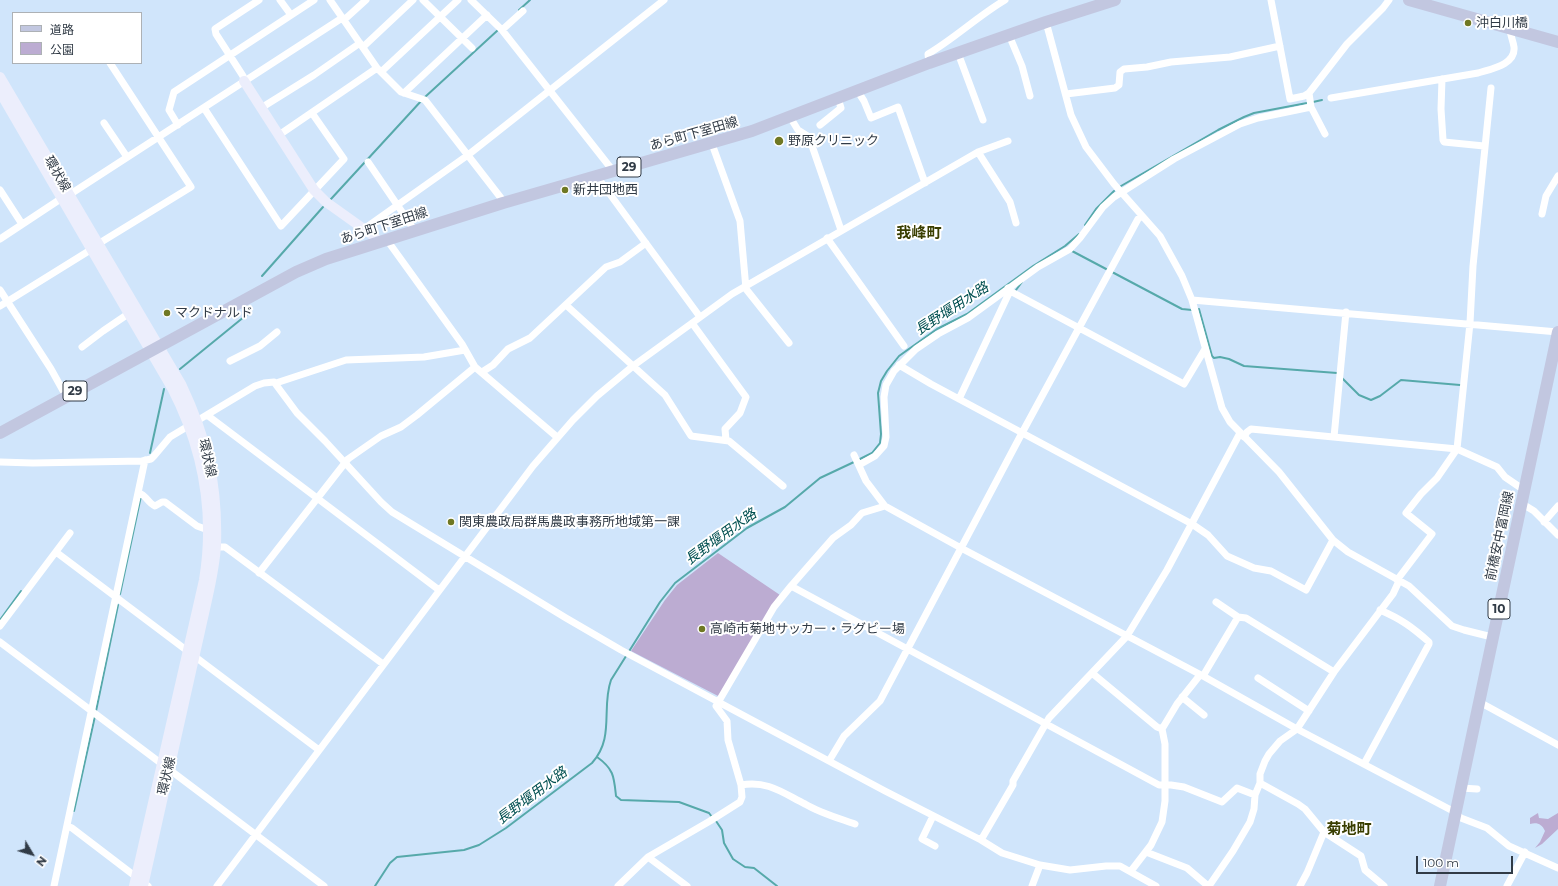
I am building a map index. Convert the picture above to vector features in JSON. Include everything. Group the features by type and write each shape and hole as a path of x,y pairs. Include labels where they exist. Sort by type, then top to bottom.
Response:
{"main road":[{"name":"あら町下室田線","path":"156,349 296,272 326,259 503,203 712,144 752,131 929,63 1046,22 1115,0"},
{"path":"1409,0 1558,42"},
{"name":"前橋安中富岡線","path":"1440,886 1558,332"},
{"name":"29","path":"0,433 66,396 156,349"}],"street":[{"path":"259,0 215,29 216,34 243,76 244,81 314,190 326,202 364,230 382,241 465,350 476,367 558,436"},
{"path":"280,0 291,15"},
{"path":"178,124 169,110 174,92 314,0"},
{"path":"330,0 379,70 401,92 425,100 501,198 503,203"},
{"path":"0,239 244,81 343,19 366,0"},
{"path":"261,108 361,45 413,0"},
{"path":"423,0 472,48"},
{"path":"278,135 379,70 458,0"},
{"path":"471,0 502,30 610,166 612,172"},
{"path":"364,230 468,155 664,0"},
{"path":"929,63 928,54 939,48 985,13 1005,0"},
{"path":"1271,0 1290,99 1304,96 1309,93 1347,44 1389,0"},
{"path":"502,30 523,11"},
{"path":"404,93 487,15"},
{"path":"1046,22 1074,124 1086,147 1120,192 1160,236 1182,276 1192,300 1222,408 1230,422 1279,472 1332,540 1348,552 1408,586 1452,626 1492,637"},
{"path":"1331,98 1478,73 1504,64 1513,54 1514,48 1510,28"},
{"path":"1010,35 1022,66 1030,96"},
{"path":"1066,94 1118,87 1120,72 1124,69 1147,67 1171,62 1230,57 1280,46"},
{"path":"958,53 983,120"},
{"path":"0,306 191,187 111,64"},
{"name":"環状線","path":"0,77 95,247 156,349 180,403 194,423 207,451 216,504 216,547 207,600 191,654"},
{"path":"1442,79 1441,109 1444,142 1484,146"},
{"path":"1146,852 1187,868 1208,886 1233,851 1250,822 1260,783 1260,774 1269,754 1280,741 1297,729 1334,672 1393,594 1398,580 1432,534 1406,513 1421,494 1437,478 1457,448 1470,323 1473,266 1484,146 1491,88"},
{"path":"857,90 864,101 871,118 898,107 925,182"},
{"name":"環状線","path":"0,92 66,196"},
{"path":"1309,93 1311,108 1325,134"},
{"path":"820,125 841,108 838,98"},
{"path":"204,108 281,226 344,158 312,113"},
{"path":"1311,108 1258,118 1232,127 1174,159 1120,192 1103,208 1070,249 1038,266 1009,290 968,318 922,344 899,365 888,380 885,391 886,432 884,446 875,456 857,460 866,482 885,506 1364,764 1461,818 1486,828 1510,846 1558,868"},
{"path":"790,117 798,130 809,137 841,230"},
{"path":"104,123 127,158"},
{"path":"217,886 533,466 558,436 597,396 633,366 745,285 978,152 1008,141"},
{"path":"712,144 740,221 746,289 789,343"},
{"path":"978,152 1010,202 1016,223"},
{"path":"368,162 415,231"},
{"path":"599,176 601,182 700,317"},
{"path":"1542,214 1546,196 1558,176"},
{"path":"0,190 22,224"},
{"path":"829,761 844,736 880,701 1022,433 1141,216"},
{"path":"827,238 904,346"},
{"path":"482,372 493,365 508,349 530,338 606,267 620,262 646,243"},
{"name":"環状線","path":"95,247 128,314 156,349"},
{"path":"0,290 51,369 66,396"},
{"path":"1009,290 1184,384 1205,349"},
{"path":"959,399 1009,290"},
{"path":"1192,300 1346,312 1558,332"},
{"path":"566,305 666,395 690,436 726,440 733,443 783,486"},
{"path":"1334,437 1346,312"},
{"path":"82,347 128,314"},
{"path":"692,323 746,397 740,413 726,429 726,440"},
{"path":"230,362 260,346 277,332"},
{"path":"0,462 63,463 145,460 154,456 170,437 255,386 270,382 276,383 346,360 424,357 465,350"},
{"path":"899,365 931,384 1192,524 1208,535 1227,556 1254,568 1271,571 1306,590 1332,540"},
{"path":"259,573 345,462 381,436 401,427 476,367"},
{"path":"276,383 297,413 326,440 386,507 566,618 627,653 981,840 1002,853 1040,865 1070,870 1120,866 1156,886"},
{"path":"208,415 439,590"},
{"name":"環状線","path":"141,883 165,767 191,654 204,580 208,530 207,502 194,423"},
{"path":"981,840 1049,718 1127,636 1167,570 1242,435 1252,429 1457,448 1497,467 1505,477 1524,490"},
{"path":"54,886 145,460"},
{"path":"139,493 143,494 152,505 155,506 165,502 197,526 208,530"},
{"path":"1521,503 1534,511 1558,535"},
{"path":"618,886 648,857 736,805 742,797 741,785 728,740 727,721 716,706 774,606 833,538 851,525 862,513 885,506"},
{"path":"1544,522 1558,506"},
{"path":"0,626 70,533"},
{"path":"216,547 225,548 383,664"},
{"path":"56,552 319,750"},
{"path":"791,586 1159,785 1184,787 1222,802 1237,788 1256,795"},
{"path":"1216,602 1238,617 1246,618 1334,672"},
{"path":"1364,764 1429,644 1429,642 1410,624 1396,616 1380,610"},
{"path":"1130,871 1146,852 1158,833 1162,822 1165,785 1165,744 1162,729 1182,697 1201,676 1238,617"},
{"path":"0,642 324,886"},
{"path":"1092,674 1157,727 1162,729"},
{"path":"1258,678 1308,711"},
{"path":"1182,697 1204,715"},
{"path":"1479,703 1558,745"},
{"path":"741,785 752,782 766,784 790,795 806,805 855,824"},
{"path":"1260,783 1305,809 1324,832 1361,856 1365,870 1384,886"},
{"path":"1461,788 1477,789"},
{"path":"933,816 922,839 934,846"},
{"path":"67,826 72,828 141,883"},
{"path":"1300,886 1324,832"},
{"path":"1507,886 1525,852"},
{"path":"648,857 686,886"},
{"path":"1032,886 1040,865"}],"green space":[{"name":"高崎市菊地サッカー・ラグビー場","path":"718,553 780,595 720,697 631,651 665,600 677,585"},
{"path":"1538,813 1539,818 1548,819 1558,813 1558,829 1542,844 1535,848 1540,842 1545,831 1539,824 1530,824 1530,818"}],"waterway":[{"path":"519,10 530,0"},
{"path":"425,97 498,30"},
{"path":"331,199 422,100"},
{"name":"長野堰用水路","path":"1313,102 1322,100"},
{"name":"長野堰用水路","path":"1121,186 1218,130 1244,117 1254,113 1307,103"},
{"name":"長野堰用水路","path":"1085,225 1096,209 1114,191"},
{"path":"262,276 323,207"},
{"name":"長野堰用水路","path":"858,460 872,453 880,443 881,434 878,393 881,381 899,356 937,329 967,314 1033,266 1065,246 1079,234"},
{"path":"1072,251 1108,270"},
{"path":"1112,272 1182,309 1192,310"},
{"path":"1016,290 1022,282"},
{"path":"1199,309 1212,356 1214,358 1220,357 1229,359 1244,366 1337,373"},
{"path":"180,369 250,312"},
{"path":"1342,378 1359,395 1371,400 1380,396 1401,380 1460,385"},
{"path":"150,453 164,389"},
{"name":"長野堰用水路","path":"375,886 390,863 397,857 464,850 479,845 506,828 592,763 599,753 603,743 608,691 611,680 660,602 675,583 747,528 785,507 820,478 854,462"},
{"path":"120,594 141,496"},
{"path":"0,620 21,591"},
{"path":"96,711 118,605"},
{"path":"74,811 95,716"},
{"path":"597,757 603,761 610,770 614,778 616,796 621,800 679,802 709,813 712,817"},
{"path":"716,821 722,830 724,843 733,859 745,867 754,868 777,886"}],"place":[{"name":"沖白川橋","path":"1468,23"},
{"name":"野原クリニック","path":"779,141"},
{"name":"新井団地西","path":"565,190"},
{"name":"マクドナルド","path":"167,313"},
{"name":"関東農政局群馬農政事務所地域第一課","path":"451,522"},
{"name":"高崎市菊地サッカー・ラグビー場","path":"702,629"}],"district":[{"name":"我峰町","path":"919,234"},
{"name":"菊地町","path":"1349,830"}]}
